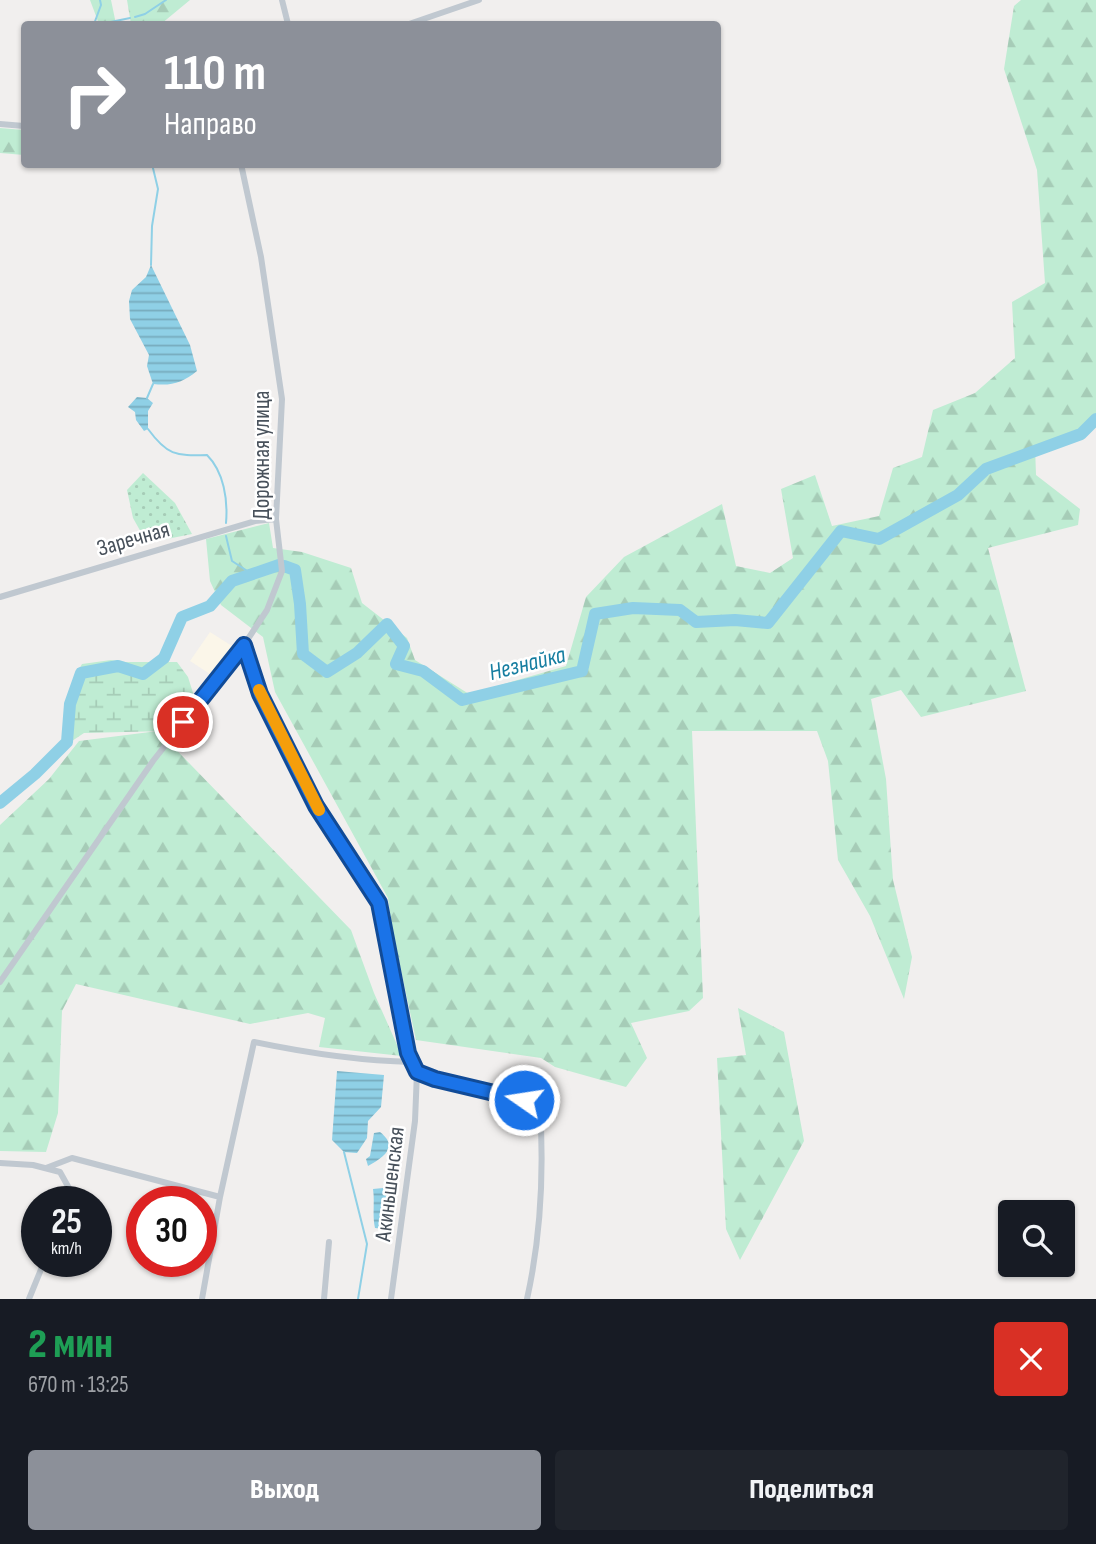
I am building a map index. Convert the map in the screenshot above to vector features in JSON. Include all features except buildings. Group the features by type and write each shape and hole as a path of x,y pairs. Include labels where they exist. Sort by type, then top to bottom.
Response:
{"street":[{"path":"282,0 287,21"},
{"path":"418,21 479,0"},
{"path":"0,124 21,126"},
{"name":"Дорожная улица","path":"243,168 261,257 282,399 276,519 282,571 267,610 244,645"},
{"name":"Заречная","path":"0,597 255,521 276,519"},
{"path":"0,982 153,761 244,645"},
{"path":"244,645 260,694 316,806 379,903 408,1053 417,1072 435,1079 524,1100 540,1108 542,1154 537,1253 527,1299"},
{"path":"202,1299 220,1197 254,1042 328,1057 412,1062"},
{"name":"Акиньшенская","path":"391,1299 415,1121 417,1072"},
{"path":"46,1168 72,1158 220,1197"},
{"path":"0,1163 33,1165 60,1172 69,1186"},
{"path":"324,1299 329,1242"},
{"path":"29,1299 38,1277"}],"shaded area":[{"path":"210,632 232,646 213,676 190,661"}],"green space":[{"path":"90,0 111,0 115,21 98,21"},
{"path":"127,0 190,0 165,21 130,21"},
{"path":"1021,0 1096,0 1096,428 1091,424 1035,446 1036,475 1080,509 1078,525 988,548 1026,691 921,717 901,690 871,699 886,779 893,880 912,957 904,999 870,916 838,860 828,761 817,731 692,731 703,998 689,1011 631,1023 647,1058 626,1087 555,1067 541,1058 416,1040 388,898 275,692 263,637 221,605 210,581 206,539 269,523 273,548 302,552 351,568 362,603 407,638 415,660 469,694 566,666 586,597 624,557 722,504 736,566 770,573 793,558 781,489 815,475 832,526 879,516 893,468 922,457 933,410 975,393 1015,358 1012,302 1045,283 1037,170 1004,69 1014,6"},
{"path":"0,128 21,130 21,155 0,153"},
{"path":"143,473 175,503 192,534 147,543 133,518 127,490"},
{"path":"111,660 177,662 188,677 194,696 165,731 84,733 72,741 62,741 70,692 82,664"},
{"path":"158,731 351,930 374,993 402,1056 319,1047 325,1018 308,1013 250,1024 76,984 62,1011 58,1113 46,1152 0,1151 0,825 49,779 79,741"},
{"path":"738,1008 784,1032 804,1141 740,1260 726,1229 717,1058 746,1055"}],"water":[{"path":"151,265 190,345 197,371 171,384 153,384 147,366 149,355 130,319 129,301 132,290 146,277"},
{"path":"137,397 147,398 153,403 148,411 148,429 144,431 136,420 135,412 128,407"},
{"path":"337,1071 384,1075 381,1107 368,1121 367,1138 357,1153 344,1152 332,1140"},
{"path":"380,1132 386,1137 389,1147 384,1155 368,1166 366,1159 370,1156 374,1133"},
{"path":"383,1188 390,1193 393,1203 386,1229 375,1228 374,1218 373,1189"}],"waterway":[{"path":"95,21 101,5 100,0"},
{"path":"135,17 145,14 166,0"},
{"path":"116,21 130,18"},
{"path":"151,265 152,226 158,189 153,168"},
{"path":"147,398 153,384"},
{"name":"Незнайка","path":"284,566 295,570 303,654 327,672 357,653 387,624 404,646 396,664 423,671 462,700 582,671 595,614 633,608 680,610 696,622 735,620 768,623 841,531 879,539 958,495 986,469 1081,434 1096,419"},
{"path":"148,429 167,449 179,454 207,455 213,462 224,487 226,523"},
{"path":"226,536 232,561 252,574"},
{"name":"Незнайка","path":"0,803 35,774 67,742 70,704 81,673 118,666 143,674 164,658 182,617 210,606 232,581 279,565"},
{"path":"344,1152 367,1244 358,1299"}],"slow traffic":[{"path":"259,690 319,810"}],"route":[{"path":"183,722 244,645 260,694 316,806 379,903 408,1053 417,1072 435,1079 524,1100"}]}
